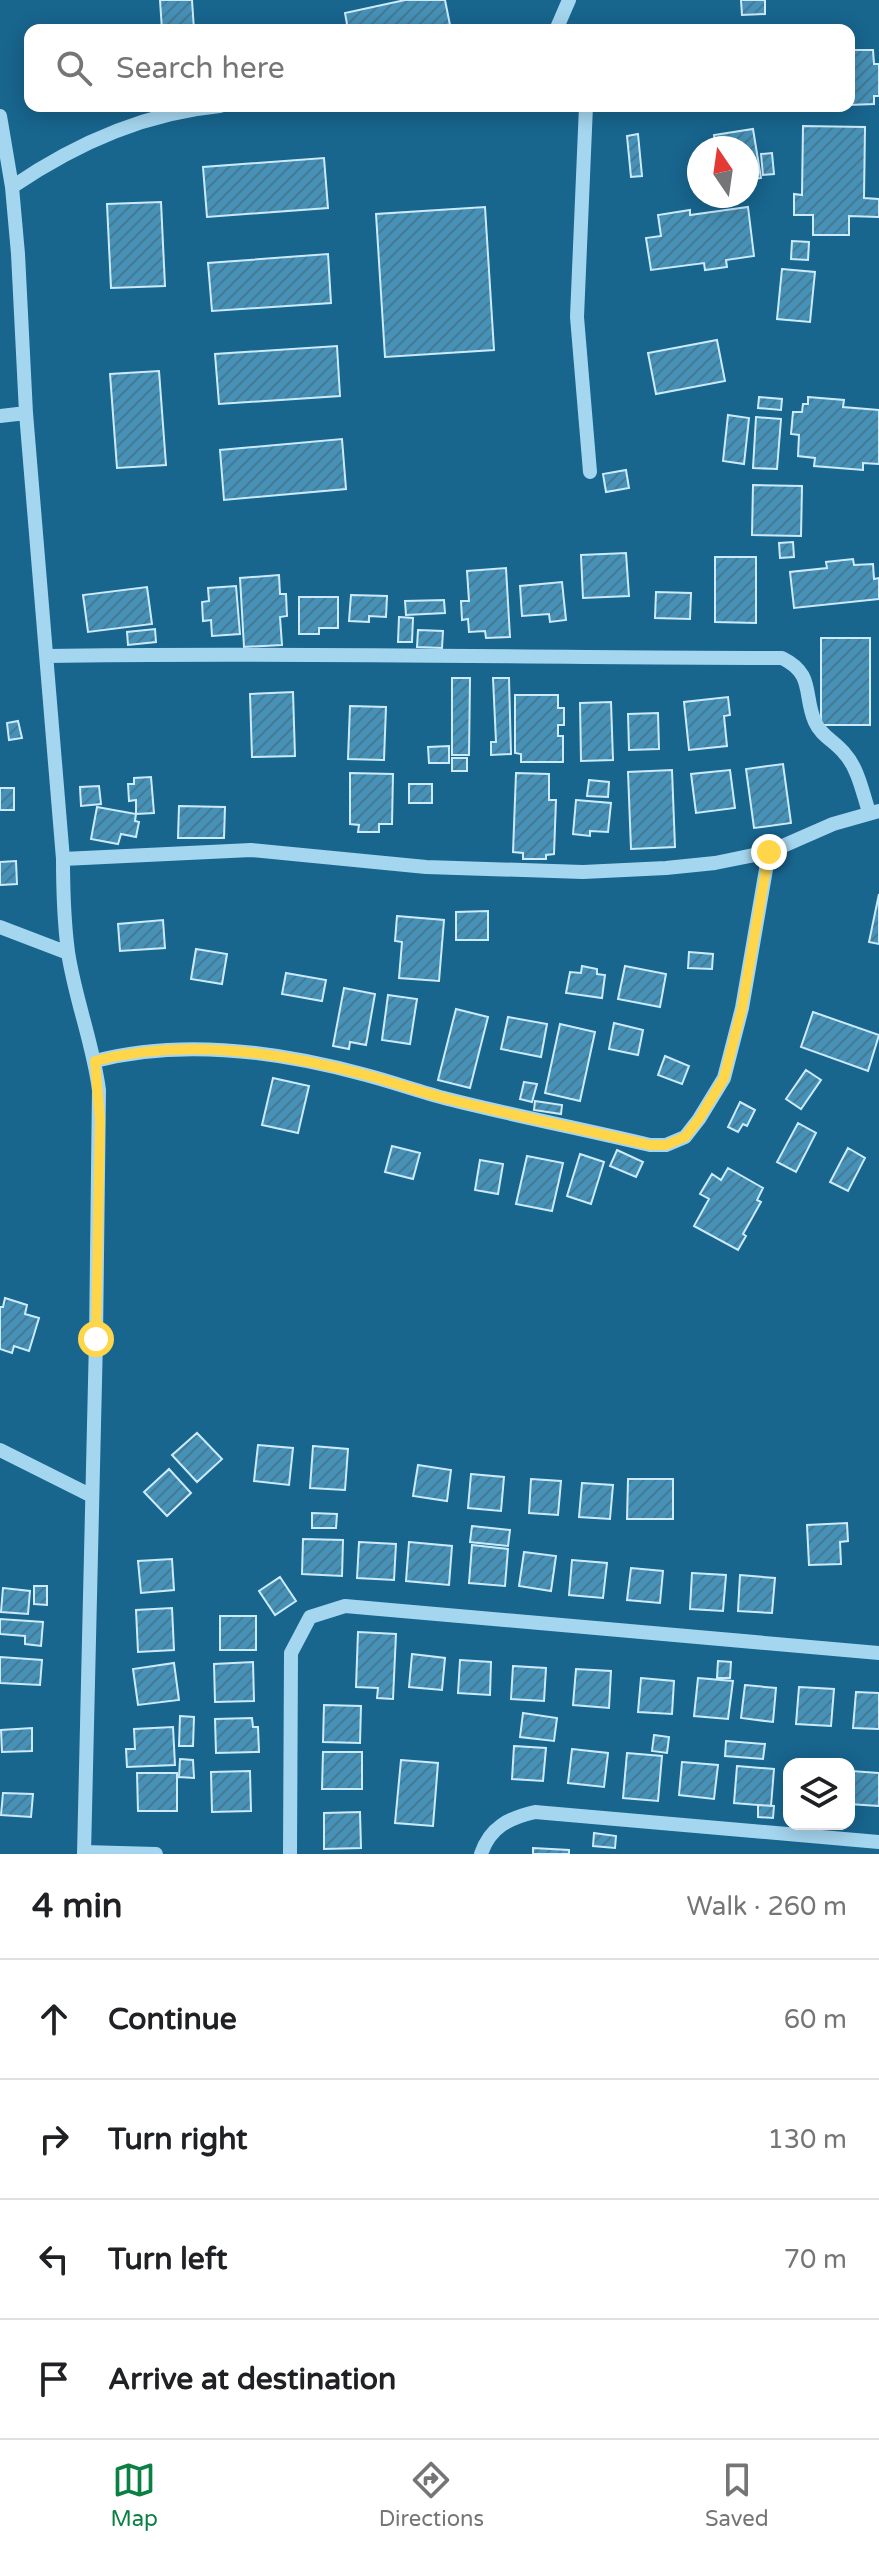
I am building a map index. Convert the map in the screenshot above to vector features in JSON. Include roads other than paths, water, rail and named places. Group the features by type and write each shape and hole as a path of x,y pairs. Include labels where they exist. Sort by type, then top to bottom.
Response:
{"street":[{"path":"559,24 569,0"},
{"path":"12,187 46,164 119,130 174,112"},
{"path":"586,112 577,317 590,472"},
{"path":"0,116 12,187 26,413 68,953 95,1061 100,1120 84,1853 156,1854"},
{"path":"0,416 26,413"},
{"path":"47,656 201,653 494,658 782,658 796,665 805,676 814,720 821,732 848,757 874,812 833,824 769,852 715,863 583,872 411,866 251,850 63,859"},
{"path":"95,1061 128,1052 176,1048 309,1061 523,1117 650,1145 666,1145 685,1137 724,1078 742,1008 769,852"},
{"path":"0,927 68,953"},
{"path":"0,1450 92,1496"},
{"path":"290,1854 291,1653 310,1617 345,1606 879,1653"},
{"path":"481,1854 497,1826 516,1816 535,1812 879,1842"}]}
